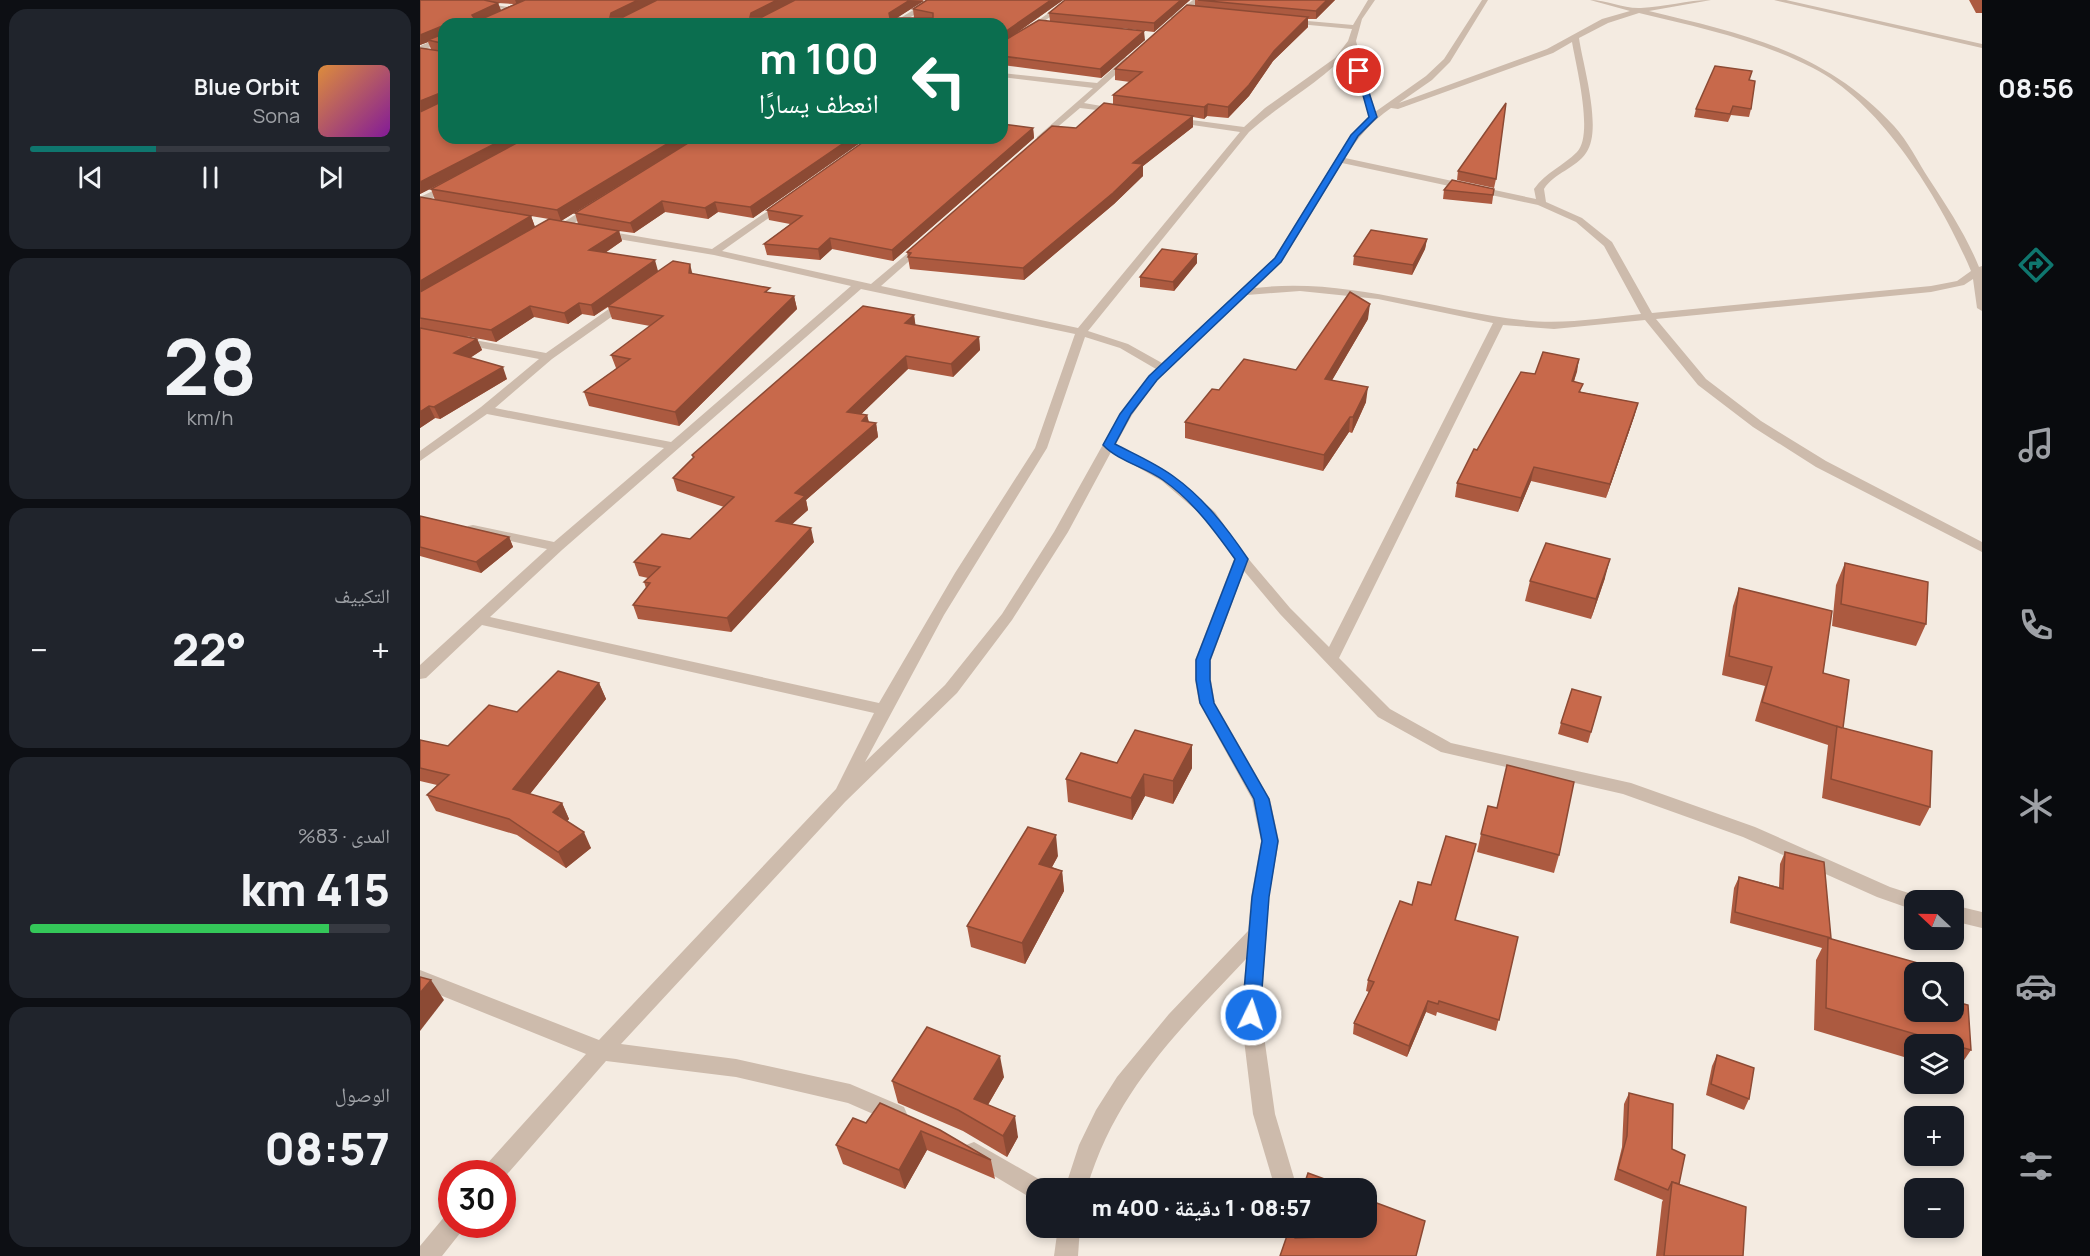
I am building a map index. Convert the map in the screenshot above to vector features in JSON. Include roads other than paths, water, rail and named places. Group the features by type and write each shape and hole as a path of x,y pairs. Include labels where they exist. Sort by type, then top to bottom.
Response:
{"street":[{"path":"446,0 518,9"},
{"path":"904,18 932,0"},
{"path":"1008,44 1071,0"},
{"path":"1169,23 1197,0"},
{"path":"1372,0 1354,27 1352,41 1362,84 1373,117"},
{"path":"1387,110 1430,78 1447,60 1485,0"},
{"path":"1593,0 1739,35 1817,67 1847,87 1892,129 1961,236 1979,271 1982,308"},
{"path":"506,1160 602,1051 839,797 951,689 1007,617 1061,532 1126,414 1163,368 1206,325 1246,292 1278,260 1355,135 1373,117 1387,110 1508,69 1575,38 1605,21 1638,11 1708,0"},
{"path":"1777,0 1982,46"},
{"path":"500,16 529,4"},
{"path":"1184,11 1195,12"},
{"path":"1274,20 1354,27"},
{"path":"1037,24 1049,25"},
{"path":"1011,34 1020,35"},
{"path":"1540,203 1539,189 1545,180 1582,153 1588,141 1588,124 1575,38"},
{"path":"839,797 881,709 941,605 1041,448 1054,420 1070,359 1081,332 1246,130 1268,110 1338,60 1352,41"},
{"path":"420,51 438,42"},
{"path":"1028,149 1139,50"},
{"path":"420,51 436,55"},
{"path":"1008,76 1100,86"},
{"path":"1078,105 1134,113"},
{"path":"1156,117 1246,130"},
{"path":"1034,132 1045,134"},
{"path":"1340,160 1540,203 1579,220 1608,244 1649,318 1701,382 1758,424 1821,464 1982,548"},
{"path":"420,202 460,180"},
{"path":"714,252 791,198"},
{"path":"420,202 443,206"},
{"path":"562,227 601,203"},
{"path":"549,225 700,249 1081,332 1124,346 1163,368"},
{"path":"873,288 925,242"},
{"path":"681,263 700,249"},
{"path":"1246,292 1286,287 1320,288 1499,321 1554,326 1931,289 1960,283 1979,271"},
{"path":"420,674 557,547 859,285"},
{"path":"420,457 485,410 548,357 634,296"},
{"path":"1332,659 1499,321"},
{"path":"420,333 548,357"},
{"path":"485,410 673,446"},
{"path":"1108,445 1167,478 1210,515 1242,559 1285,611 1384,713 1447,748 1625,788 1749,832 1904,899"},
{"path":"454,525 557,547"},
{"path":"1242,559 1203,660 1203,680 1207,703 1261,799 1270,841 1257,934 1251,1015 1264,1114 1283,1178"},
{"path":"480,620 881,709"},
{"path":"1964,916 1982,920"},
{"path":"1078,1178 1081,1163 1095,1132 1144,1056 1257,934"},
{"path":"420,978 602,1051 736,1068 850,1094 912,1122"},
{"path":"954,1140 1026,1184"},
{"path":"427,1256 442,1238"},
{"path":"1066,1256 1068,1238"},
{"path":"1301,1238 1306,1256"}]}
